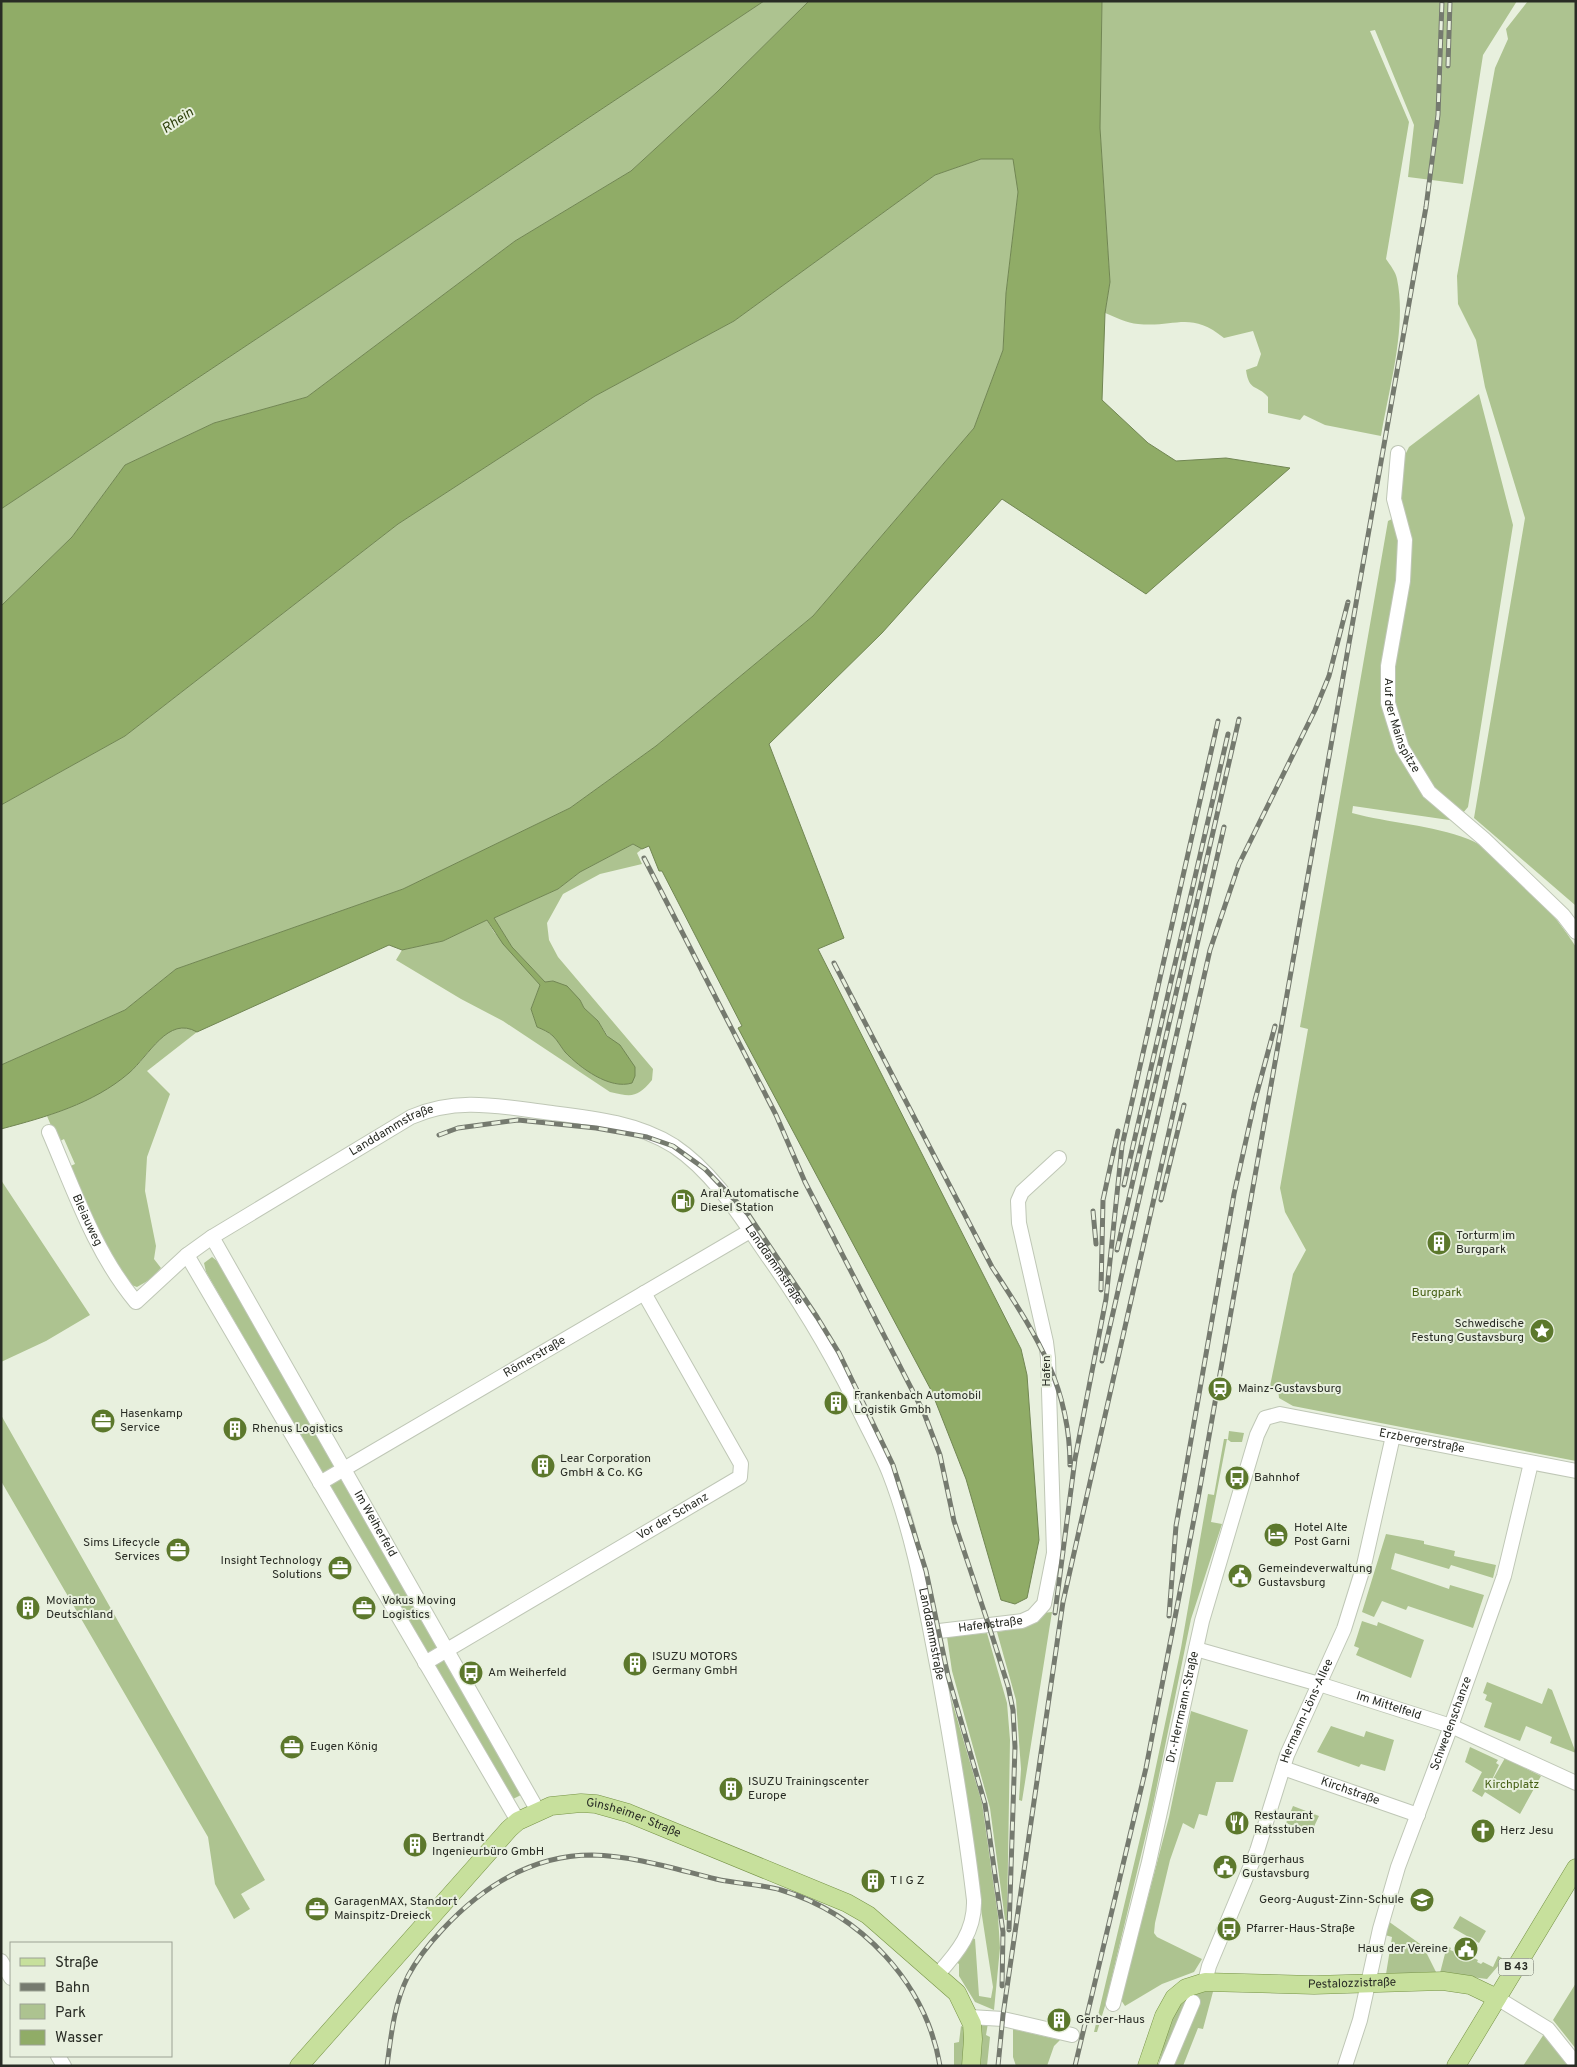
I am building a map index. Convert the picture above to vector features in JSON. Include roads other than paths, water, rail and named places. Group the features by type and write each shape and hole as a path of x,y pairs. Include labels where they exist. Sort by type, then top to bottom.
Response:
{"main road":[{"name":"Ginsheimer Straße","path":"299,2066 476,1864 518,1821 538,1810 560,1804 581,1802 613,1808 847,1903 868,1916 958,1993 970,2017 973,2039 971,2066"},
{"name":"B 43","path":"1456,2066 1576,1868"},
{"name":"Pestalozzistraße","path":"1205,1982 1277,1985 1462,1982 1496,1998"},
{"path":"1146,2066 1164,2016 1174,1998 1186,1988 1205,1982"},
{"path":"1154,2066 1156,2042"}],"street":[{"name":"Auf der Mainspitze","path":"1398,453 1394,499 1404,540 1403,581 1388,666 1388,703 1402,748 1429,792 1484,839 1563,915 1576,932"},
{"name":"Landdammstraße","path":"136,1302 187,1255 212,1237 410,1118 430,1109 456,1104 477,1104 589,1117 615,1122 648,1134 673,1146 701,1168 729,1200 821,1336 888,1469 904,1515 920,1573 931,1632 962,1804 974,1900 974,1915 967,1936 938,1974"},
{"name":"Bleiauweg","path":"49,1132 96,1242 118,1281 136,1302"},
{"name":"Hafen","path":"1044,1604 1054,1553 1047,1380 1048,1358 1019,1223 1018,1210 1022,1192 1059,1158"},
{"name":"Römerstraße","path":"320,1483 750,1231"},
{"name":"Im Weiherfeld","path":"212,1237 538,1810"},
{"path":"187,1255 518,1821"},
{"name":"Vor der Schanz","path":"425,1664 740,1477 741,1464 644,1293"},
{"name":"Erzbergerstraße","path":"1268,1416 1280,1414 1576,1471"},
{"name":"Dr.-Herrmann-Straße","path":"1113,2004 1149,1862 1196,1649 1219,1560 1257,1435 1262,1422 1268,1416"},
{"name":"Hermann-Löns-Allee","path":"1205,1982 1209,1966 1260,1843 1283,1768 1344,1629 1364,1565 1393,1436"},
{"name":"Schwedenschanze","path":"1344,2066 1360,2020 1385,1909 1504,1576 1531,1463"},
{"name":"Hafenstraße","path":"931,1632 1022,1621 1033,1616 1044,1604"},
{"name":"Im Mittelfeld","path":"1196,1649 1319,1684 1451,1726 1576,1783"},
{"name":"Kirchstraße","path":"1283,1768 1418,1815"},
{"path":"1,1961 10,1976"},
{"path":"1496,1998 1548,2029 1576,2064"},
{"path":"1166,2066 1194,2002"},
{"path":"970,2017 1003,2019 1072,2035"}],"water":[{"name":"Rhein","path":"1,1 764,1 1,509"},
{"path":"809,1 1102,1 1100,128 1110,282 1105,313 1102,400 1148,443 1176,461 1226,458 1290,468 1146,594 1002,499 882,633 769,744 844,938 818,949 1021,1349 1027,1375 1039,1540 1027,1598 1015,1604 1001,1600 966,1479 931,1390 738,1028 742,1026 662,871 659,871 649,846 642,849 633,844 580,872 558,889 494,918 512,947 545,982 553,981 567,986 580,1000 584,1008 598,1021 607,1036 620,1045 635,1067 635,1076 632,1083 614,1083 587,1071 565,1052 551,1035 537,1027 531,1009 540,985 503,944 487,920 443,941 402,950 389,945 197,1032 187,1028 177,1029 168,1033 160,1040 129,1073 100,1093 52,1114 1,1129 1,1065 125,1010 176,969 403,889 570,808 656,746 813,616 974,428 1003,350 1006,293 1018,192 1013,159 981,159 935,175 734,321 595,396 398,524 125,736 1,805 1,606 72,537 125,465 214,423 307,397 515,241 631,171 717,92"}],"railway":[{"path":"1075,2066 1146,1768 1199,1493 1426,207 1438,115 1442,1"},
{"path":"1448,66 1450,1"},
{"path":"998,2066 1003,2015 1063,1602 1210,950 1239,864 1315,710 1329,676 1348,602"},
{"path":"1117,1250 1239,719"},
{"path":"1055,1613 1075,1459 1106,1299 1122,1146 1218,721"},
{"path":"1124,1185 1228,734"},
{"path":"1102,1361 1224,827"},
{"path":"644,858 776,1115 805,1182 924,1413 940,1455 954,1521 1008,1686 1013,1710 1015,1747 1009,1930"},
{"path":"834,963 992,1267 1022,1314 1047,1360 1064,1409 1070,1465"},
{"path":"1169,1616 1176,1526 1234,1194 1255,1100 1275,1026"},
{"path":"1161,1200 1184,1105"},
{"path":"439,1135 458,1128 518,1120 596,1128 647,1137 673,1146 705,1169 748,1214 817,1317 839,1353 893,1465 926,1571 948,1676 985,1804 1003,1932 1002,1986"},
{"path":"1101,1290 1103,1200 1118,1131"},
{"path":"1093,1211 1096,1244"},
{"path":"387,2066 399,1998 408,1976 428,1946 457,1914 491,1887 529,1867 570,1856 592,1855 639,1860 724,1881 773,1888 810,1901 838,1916 863,1934 905,1980 920,2007 932,2036 940,2066"}],"place":[{"name":"Aral Automatische Diesel Station","path":"683,1201"},
{"name":"Torturm im Burgpark","path":"1439,1243"},
{"name":"Schwedische Festung Gustavsburg","path":"1542,1331"},
{"name":"Mainz-Gustavsburg","path":"1220,1389"},
{"name":"Frankenbach Automobil Logistik Gmbh","path":"836,1403"},
{"name":"Hasenkamp Service","path":"103,1421"},
{"name":"Rhenus Logistics","path":"235,1429"},
{"name":"Lear Corporation GmbH & Co. KG","path":"543,1466"},
{"name":"Bahnhof","path":"1237,1478"},
{"name":"Hotel Alte Post Garni","path":"1276,1535"},
{"name":"Sims Lifecycle Services","path":"178,1550"},
{"name":"Insight Technology Solutions","path":"340,1568"},
{"name":"Gemeindeverwaltung Gustavsburg","path":"1240,1576"},
{"name":"Movianto Deutschland","path":"28,1608"},
{"name":"Vokus Moving Logistics","path":"364,1608"},
{"name":"ISUZU MOTORS Germany GmbH","path":"635,1664"},
{"name":"Am Weiherfeld","path":"471,1673"},
{"name":"Eugen König","path":"292,1747"},
{"name":"ISUZU Trainingscenter Europe","path":"731,1789"},
{"name":"Restaurant Ratsstuben","path":"1237,1823"},
{"name":"Herz Jesu","path":"1483,1831"},
{"name":"Bertrandt Ingenieurbüro GmbH","path":"415,1845"},
{"name":"Bürgerhaus Gustavsburg","path":"1225,1867"},
{"name":"T I G Z","path":"873,1881"},
{"name":"Georg-August-Zinn-Schule","path":"1422,1900"},
{"name":"GaragenMAX, Standort Mainspitz-Dreieck","path":"317,1909"},
{"name":"Pfarrer-Haus-Straße","path":"1229,1929"},
{"name":"Haus der Vereine","path":"1466,1949"},
{"name":"Gerber-Haus","path":"1059,2020"}],"park label":[{"name":"Burgpark","path":"1437,1293"},
{"name":"Kirchplatz","path":"1512,1785"}]}
